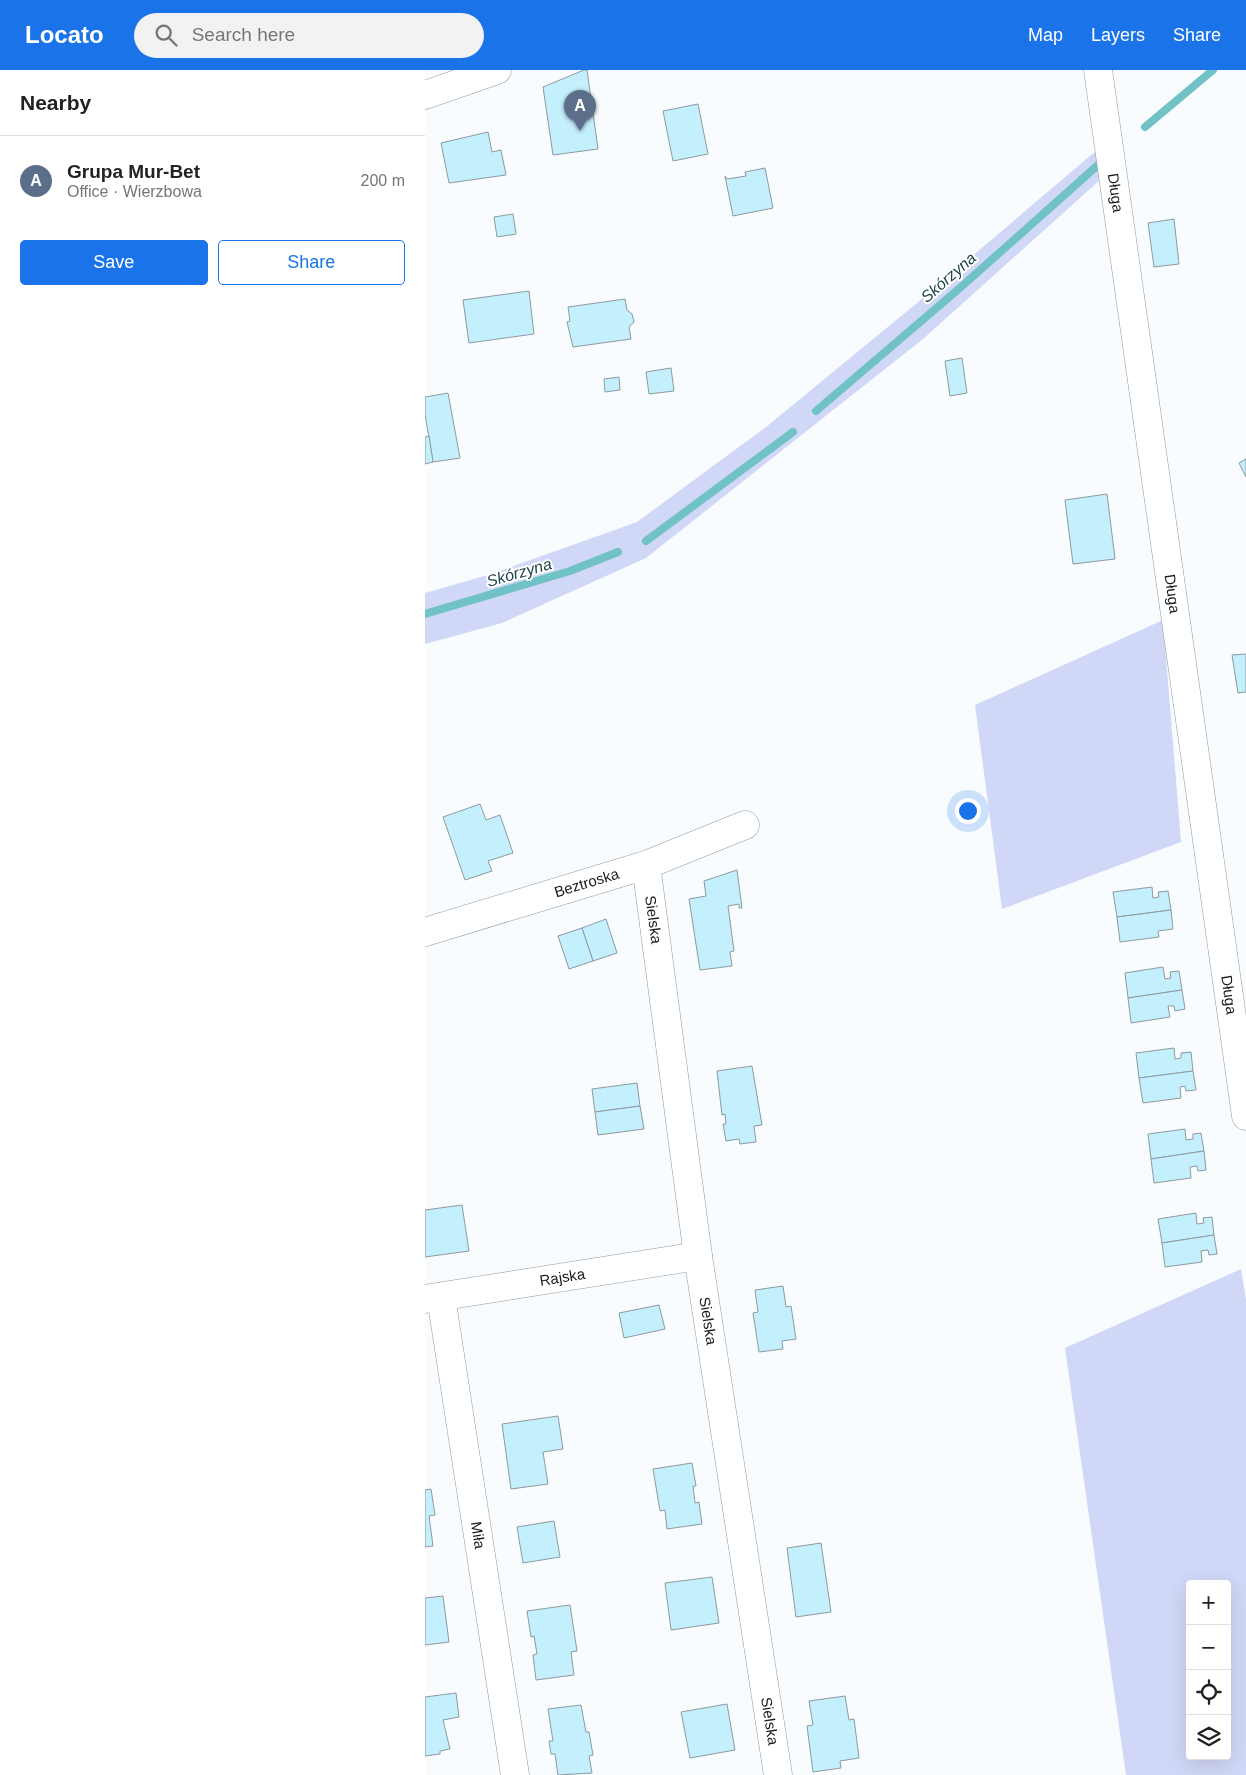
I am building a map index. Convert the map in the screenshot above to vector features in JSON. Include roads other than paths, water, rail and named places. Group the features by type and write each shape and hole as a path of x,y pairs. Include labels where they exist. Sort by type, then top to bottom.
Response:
{"street":[{"path":"425,95 497,70"},
{"name":"Długa","path":"1098,70 1246,1116"},
{"name":"Beztroska","path":"425,932 646,865 745,825"},
{"name":"Sielska","path":"646,865 698,1256 778,1775"},
{"name":"Rajska","path":"433,1298 698,1256"},
{"name":"Miła","path":"433,1298 515,1775"}],"waterway":[{"name":"Skórzyna","path":"1145,127 1213,70"},
{"name":"Skórzyna","path":"816,411 961,287 1098,165"},
{"name":"Skórzyna","path":"646,541 793,432"},
{"name":"Skórzyna","path":"425,614 570,571 618,552"}],"place":[{"name":"Grupa Mur-Bet","path":"580,131"}]}
